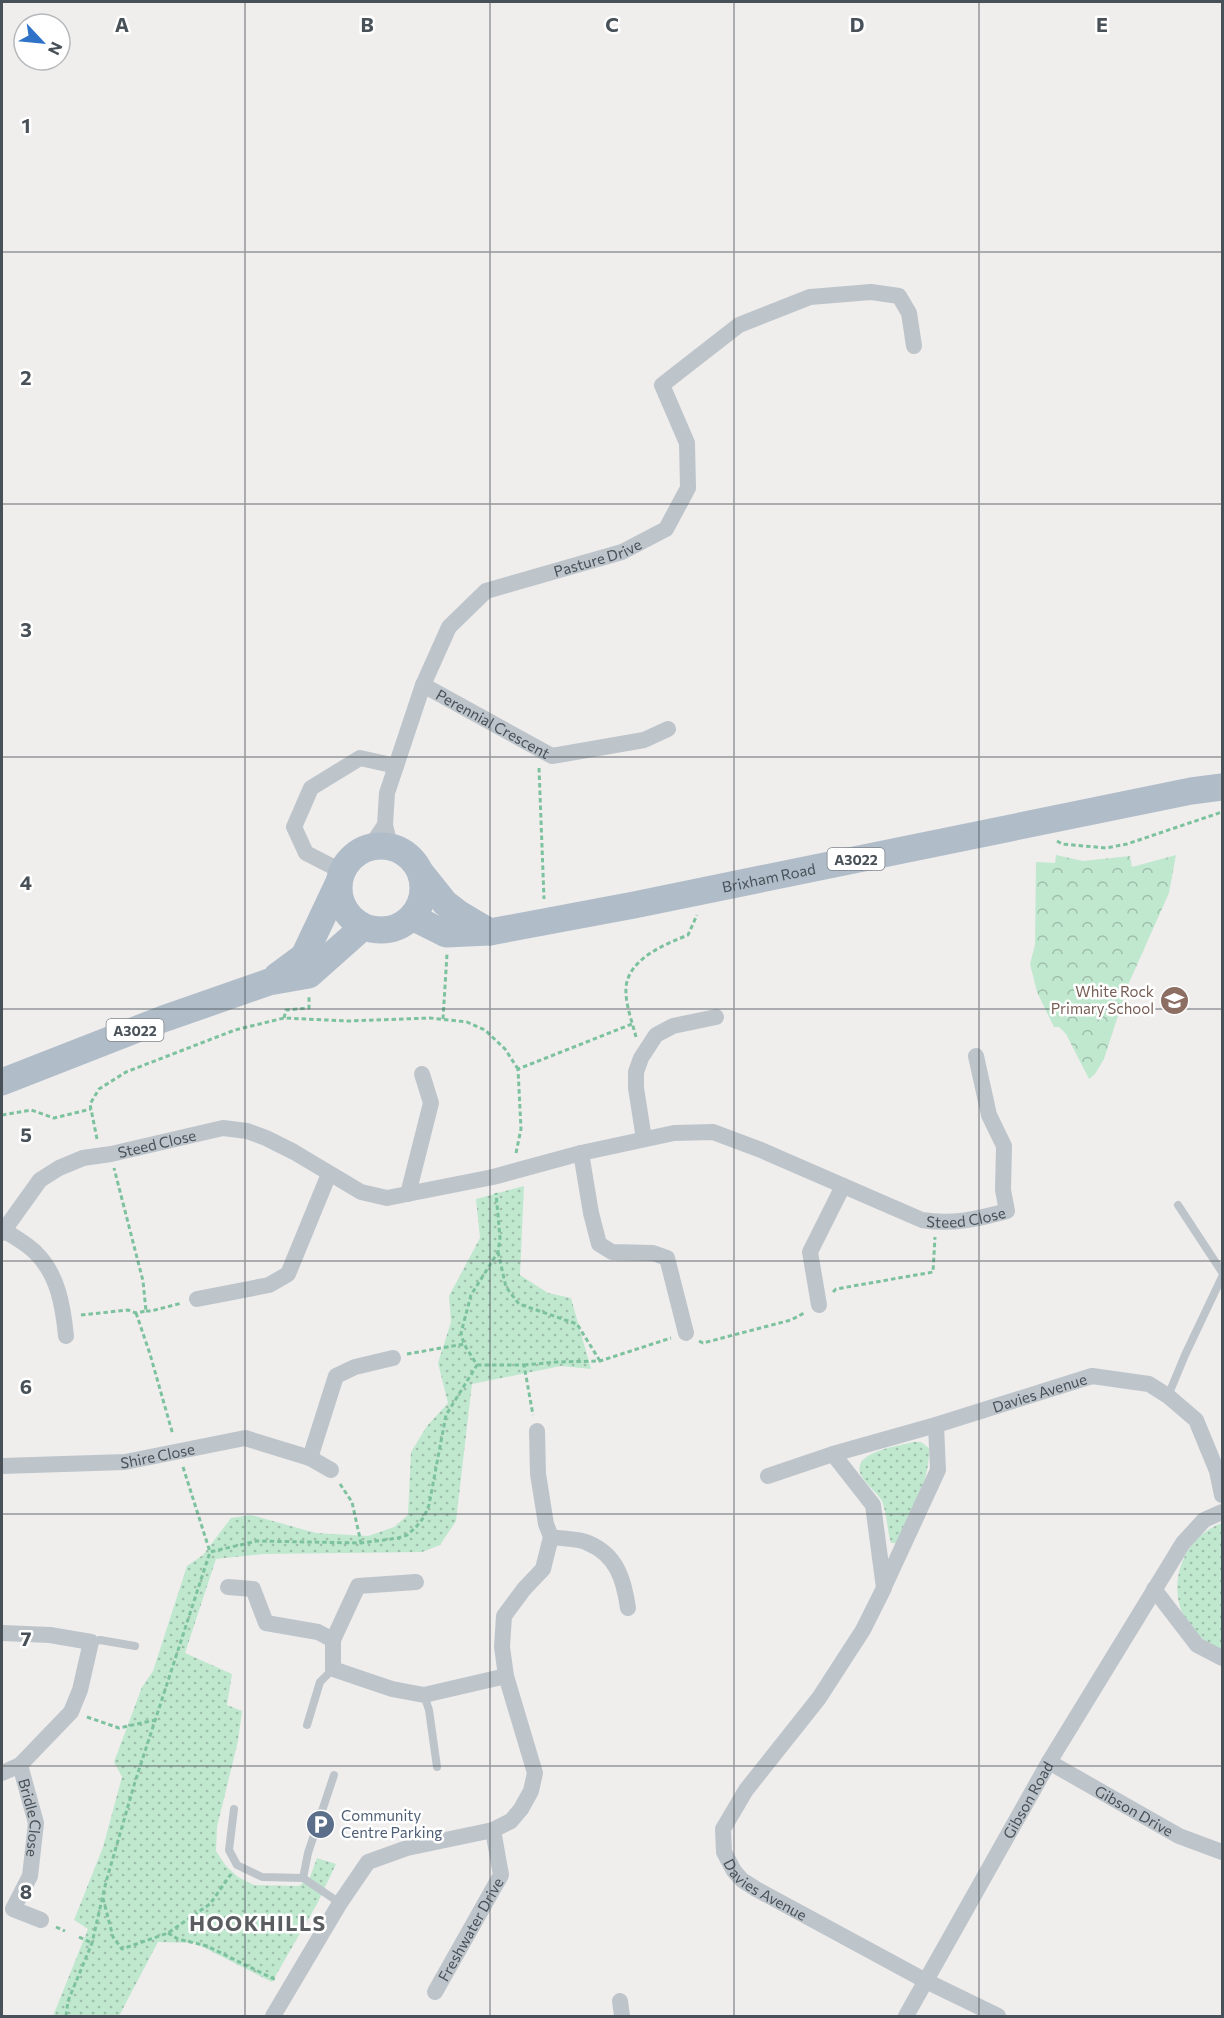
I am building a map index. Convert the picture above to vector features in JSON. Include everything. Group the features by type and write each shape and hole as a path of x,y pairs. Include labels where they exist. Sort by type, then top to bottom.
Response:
{"main road":[{"name":"Brixham Road","path":"412,917 446,934 490,932 997,829 1222,786"},
{"path":"382,839 408,856 445,903 490,932"},
{"name":"A3022","path":"269,982 304,956 340,878 355,854 382,839"},
{"path":"340,878 342,905 347,914 363,927 372,930 389,930 405,923 417,910 423,892 421,873"},
{"name":"A3022","path":"2,1082 163,1019 269,982 309,975 363,927"}],"street":[{"name":"Pasture Drive","path":"382,839 387,793 423,685 449,627 486,591 622,552 666,529 688,488 687,443 662,385 739,325 810,297 871,292 899,296 909,313 915,346"},
{"name":"Perennial Crescent","path":"423,685 552,756 644,740 668,729"},
{"path":"340,878 306,854 294,827 311,788 360,758 396,766"},
{"path":"644,1139 636,1088 636,1072 641,1058 656,1035 673,1026 716,1017"},
{"name":"Steed Close","path":"66,1336 60,1295 50,1271 35,1252 3,1232 40,1180 59,1168 83,1158 111,1154 223,1128 247,1131 294,1152 362,1192 387,1198 493,1177 644,1139 674,1133 713,1132 728,1136 922,1220 968,1221 1007,1211 1003,1190 1004,1146 989,1115 976,1056"},
{"path":"408,1194 431,1103 422,1074"},
{"path":"581,1153 598,1244 612,1252 653,1253 667,1258 686,1333"},
{"path":"196,1299 269,1285 288,1274 329,1174"},
{"path":"819,1305 810,1252 843,1186"},
{"path":"310,1458 336,1376 355,1367 393,1358"},
{"name":"Davies Avenue","path":"768,1476 833,1454 936,1425 952,1418 1092,1376 1149,1384 1168,1396 1196,1420 1217,1471 1222,1495"},
{"name":"Davies Avenue","path":"936,1425 938,1470 884,1588 863,1630 819,1698 746,1790 732,1812 723,1829 724,1852 742,1880 926,1981 998,2016"},
{"path":"273,2016 340,1903 368,1862 407,1848 493,1830 511,1821 531,1791 535,1773 506,1676 502,1647 504,1616 524,1589 543,1569 551,1537 546,1524 538,1474 537,1431"},
{"name":"Shire Close","path":"2,1466 125,1462 245,1438 310,1458 331,1470"},
{"path":"833,1454 873,1505 884,1588"},
{"name":"Gibson Road","path":"906,2016 1049,1761 1183,1542 1204,1520 1222,1512"},
{"path":"551,1537 587,1542 611,1557 625,1587 628,1608"},
{"path":"416,1582 358,1586 333,1640 333,1669 392,1689 424,1695 506,1676"},
{"path":"228,1587 253,1589 266,1623 318,1632 333,1640"},
{"path":"1154,1589 1197,1645 1222,1658"},
{"path":"2,1633 50,1635 91,1642"},
{"name":"Bridle Close","path":"2,1773 20,1765 71,1712 80,1690 91,1642"},
{"name":"Gibson Drive","path":"1049,1761 1179,1836 1222,1852"},
{"name":"Bridle Close","path":"20,1765 36,1823 30,1876 13,1909 41,1920"},
{"name":"Freshwater Drive","path":"435,1992 501,1875 493,1830"}],"lane":[{"path":"1178,1205 1222,1272"},
{"path":"1168,1396 1222,1277"},
{"path":"91,1642 100,1640 135,1646"},
{"path":"307,1725 320,1682 333,1669"},
{"path":"424,1695 429,1710 437,1767"},
{"path":"303,1878 308,1853 334,1775"},
{"path":"234,1809 229,1850 237,1865 262,1877 303,1878 340,1903"}],"path":[{"path":"538,748 545,887 543,923"},
{"path":"1054,840 1062,844 1106,848 1127,844 1222,812"},
{"path":"641,1058 628,1006 627,980 636,966 655,948 688,935 700,912"},
{"path":"443,1020 447,978"},
{"path":"146,1311 143,1281 111,1154 99,1145 90,1104 99,1089 126,1072 235,1030 284,1018 348,1021 430,1018 467,1022 485,1030 505,1049 518,1069 521,1129 513,1171"},
{"path":"518,1069 632,1024"},
{"path":"2,1115 31,1110 54,1118 91,1109"},
{"path":"493,1177 498,1204 500,1238 498,1252 506,1287 519,1304 577,1324 600,1361"},
{"path":"477,1365 464,1344 461,1333 471,1295 498,1252"},
{"path":"64,1317 128,1310 136,1313 151,1311 196,1299"},
{"path":"66,2016 68,2001 92,1943 102,1896 135,1782 210,1552 136,1313"},
{"path":"477,1365 600,1361 686,1333"},
{"path":"393,1358 411,1352 464,1344"},
{"path":"210,1552 257,1541 361,1543 407,1535 424,1517 429,1505 446,1415 477,1365"},
{"path":"524,1365 537,1431"},
{"path":"331,1470 352,1502 361,1543"},
{"path":"71,1712 119,1728 155,1720"},
{"path":"102,1896 113,1937 122,1949 168,1933 210,1904 237,1865"},
{"path":"168,1933 178,1939 207,1946 290,1988"},
{"path":"80,1937 92,1943"}],"green space":[{"path":"1056,855 1083,861 1130,856 1132,867 1176,855 1169,893 1128,985 1104,1059 1089,1079 1066,1034 1059,1027 1054,1027 1037,992 1030,964 1035,945 1036,862 1055,863"},
{"path":"524,1186 520,1275 548,1293 571,1298 591,1369 561,1366 472,1384 456,1521 440,1545 422,1552 264,1554 216,1559 185,1653 232,1674 227,1705 242,1711 238,1741 217,1827 216,1851 226,1866 238,1877 254,1885 299,1886 310,1877 317,1858 336,1864 317,1904 272,1982 195,1943 158,1942 119,2016 53,2016 88,1929 74,1920 103,1847 122,1777 114,1762 142,1687 153,1671 187,1566 203,1555 231,1518 251,1515 316,1533 368,1536 394,1527 408,1515 411,1452 427,1426 448,1403 438,1363 451,1322 449,1296 480,1238 476,1199"},
{"path":"921,1442 929,1448 926,1473 919,1497 897,1543 891,1543 882,1501 863,1479 860,1467 863,1461 878,1451"},
{"path":"1222,1523 1222,1650 1200,1637 1189,1626 1178,1596 1178,1581 1187,1552 1196,1540 1208,1530"}],"place":[{"name":"White Rock Primary School","path":"1175,1000"},
{"name":"Community Centre Parking","path":"320,1824"}],"district":[{"name":"HOOKHILLS","path":"258,1922"}]}
